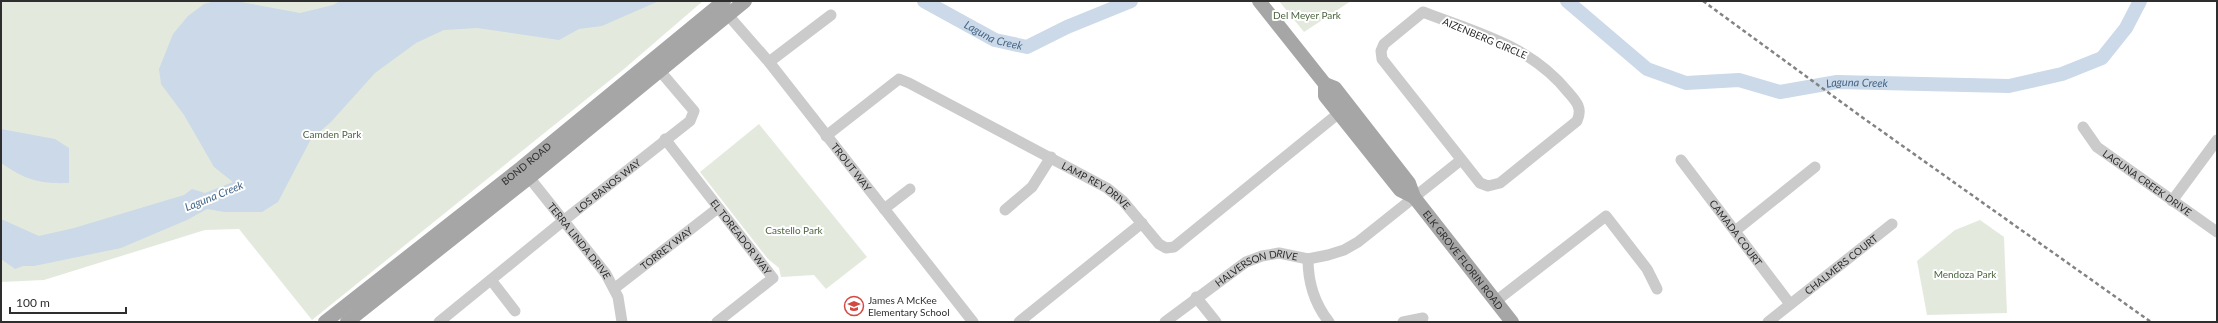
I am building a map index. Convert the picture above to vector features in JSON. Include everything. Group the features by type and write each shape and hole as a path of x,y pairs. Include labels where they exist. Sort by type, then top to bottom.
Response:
{"main road":[{"name":"BOND ROAD","path":"346,322 525,172 724,1"},
{"name":"BOND ROAD","path":"325,322 660,71 744,1"},
{"name":"ELK GROVE FLORIN ROAD","path":"1259,1 1325,84 1335,88 1409,182 1414,197 1512,322"},
{"name":"ELK GROVE FLORIN ROAD","path":"1325,84 1325,96 1400,190 1414,197"}],"street":[{"name":"AIZENBERG CIRCLE","path":"1423,12 1524,53 1547,69 1560,82 1580,109 1574,124 1497,185 1488,186 1480,183 1462,160 1381,56 1384,44 1423,12"},
{"name":"TROUT WAY","path":"728,15 769,62 973,322"},
{"path":"769,62 831,15"},
{"name":"LOS BANOS WAY","path":"440,322 563,221 665,139 690,121 694,111 660,71"},
{"name":"LAMP REY DRIVE","path":"826,136 899,79 1051,157 1114,193 1159,244 1166,248 1174,247 1339,113"},
{"name":"LAGUNA CREEK DRIVE","path":"2083,127 2097,147 2217,232"},
{"name":"EL TOREADOR WAY","path":"665,139 773,278 717,322"},
{"path":"2172,201 2217,140"},
{"path":"1005,210 1032,187 1051,157"},
{"path":"1414,197 1462,160"},
{"name":"CAMADA COURT","path":"1681,160 1790,304"},
{"path":"1735,231 1815,168"},
{"name":"TERRA LINDA DRIVE","path":"525,172 606,274 615,288 620,305 622,322"},
{"path":"884,209 910,189"},
{"name":"HALVERSON DRIVE","path":"1165,322 1238,266 1254,258 1283,253 1308,259 1336,253 1352,246 1414,197"},
{"name":"TORREY WAY","path":"615,288 718,208"},
{"path":"1496,301 1606,216 1647,269 1658,289"},
{"path":"1019,322 1142,223"},
{"name":"CHALMERS COURT","path":"1768,322 1892,224"},
{"path":"1308,259 1312,291 1318,307 1329,322"},
{"path":"491,280 515,311"},
{"path":"1196,297 1216,322"},
{"path":"1403,322 1423,318"}],"green space":[{"name":"Camden Park","path":"1,1 703,1 624,69 312,320 239,229 205,230 44,280 1,282"},
{"name":"Del Meyer Park","path":"1279,1 1351,1 1304,32"},
{"name":"Castello Park","path":"759,124 867,257 826,289 814,275 781,277 779,268 768,259 700,172"},
{"name":"Mendoza Park","path":"1980,220 2004,237 2007,313 1927,315 1917,261 1955,230"}],"water":[{"path":"215,1 236,1 300,13 333,5 340,1 659,1 602,26 579,29 559,40 477,28 444,30 416,43 375,73 331,122 311,139 278,202 262,212 224,212 207,209 187,220 121,248 34,266 23,266 15,269 1,259 1,219 39,236 74,228 184,195 192,189 205,193 233,182 214,167 184,115 161,84 159,69 173,34 188,16 204,4"},
{"path":"1,129 55,139 69,148 69,183 49,183 33,180 1,163"}],"waterway":[{"name":"Laguna Creek","path":"924,1 995,40 1027,47 1067,27 1131,1"},
{"name":"Laguna Creek","path":"1567,1 1647,69 1686,83 1739,80 1780,92 1837,82 2009,86 2062,74 2102,58 2126,28 2140,1"}],"railway":[{"path":"1703,1 1859,115 2151,322"}],"place":[{"name":"James A McKee Elementary School","path":"854,306"}]}
